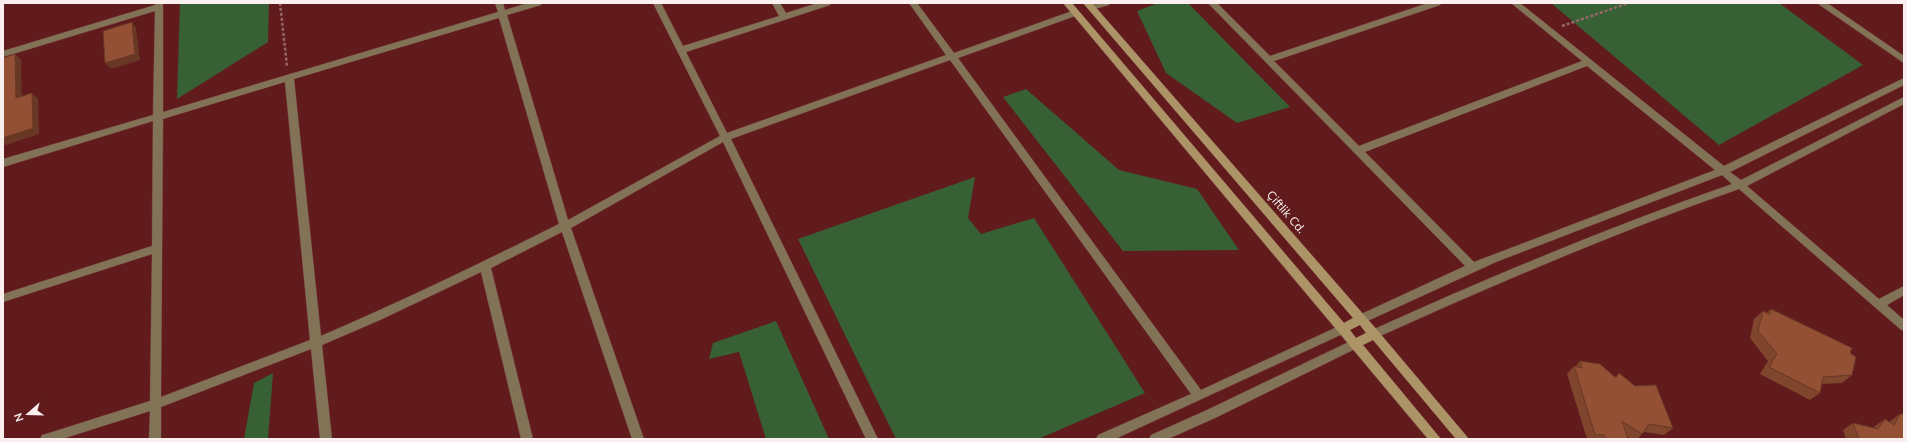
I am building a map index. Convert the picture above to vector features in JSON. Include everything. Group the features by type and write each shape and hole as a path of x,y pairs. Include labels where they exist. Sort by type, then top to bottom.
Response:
{"street":[{"path":"498,3 565,226 638,439"},
{"path":"3,162 538,3"},
{"path":"657,3 725,137 872,439"},
{"path":"776,3 784,17"},
{"path":"681,50 827,3"},
{"path":"913,3 1199,396"},
{"path":"1066,3 1435,439"},
{"path":"1089,5 1106,3"},
{"path":"1212,3 1473,268"},
{"path":"1268,60 1437,3"},
{"path":"1515,3 1740,185 1904,326"},
{"path":"1821,3 1904,60"},
{"path":"3,54 159,5 155,439"},
{"name":"Çiftlik Cd.","path":"1089,5 1463,439"},
{"path":"46,439 155,404 315,343 485,266 565,226 725,137 952,55 1075,13"},
{"path":"1357,151 1589,62"},
{"path":"289,77 326,439"},
{"path":"1102,439 1199,396 1473,268 1723,171 1904,81"},
{"path":"1155,439 1211,414 1374,334 1486,284 1654,215 1740,185 1904,100"},
{"path":"3,298 157,248"},
{"path":"485,266 527,439"},
{"path":"1879,304 1904,290"}],"path":[{"path":"280,3 289,77"},
{"path":"1550,31 1629,3"}],"green space":[{"path":"180,3 272,3 269,4 268,42 177,99"},
{"path":"1158,3 1188,3 1290,107 1237,123 1166,73 1137,11"},
{"path":"1551,3 1779,3 1863,65 1719,145"},
{"path":"1026,89 1119,170 1197,189 1239,250 1123,251 1003,97"},
{"path":"975,177 968,218 981,234 1034,218 1145,393 1038,439 896,439 798,239"},
{"path":"776,321 829,439 766,439 739,352 709,359 713,343"},
{"path":"273,373 268,439 244,439 254,383"}],"building":[{"path":"132,22 135,54 105,63 103,31"},
{"path":"15,54 16,98 32,93 33,128 3,138 3,58"},
{"path":"1771,309 1852,348 1850,353 1856,357 1852,375 1823,377 1820,393 1769,367 1777,354 1758,331 1763,311 1770,315"},
{"path":"1580,361 1600,364 1616,378 1619,373 1635,386 1656,385 1673,428 1649,424 1642,434 1622,421 1628,439 1606,439 1604,435 1595,435 1574,366 1582,368"},
{"path":"1900,414 1904,414 1904,439 1859,439 1853,423 1878,429 1885,419 1894,425"}]}
